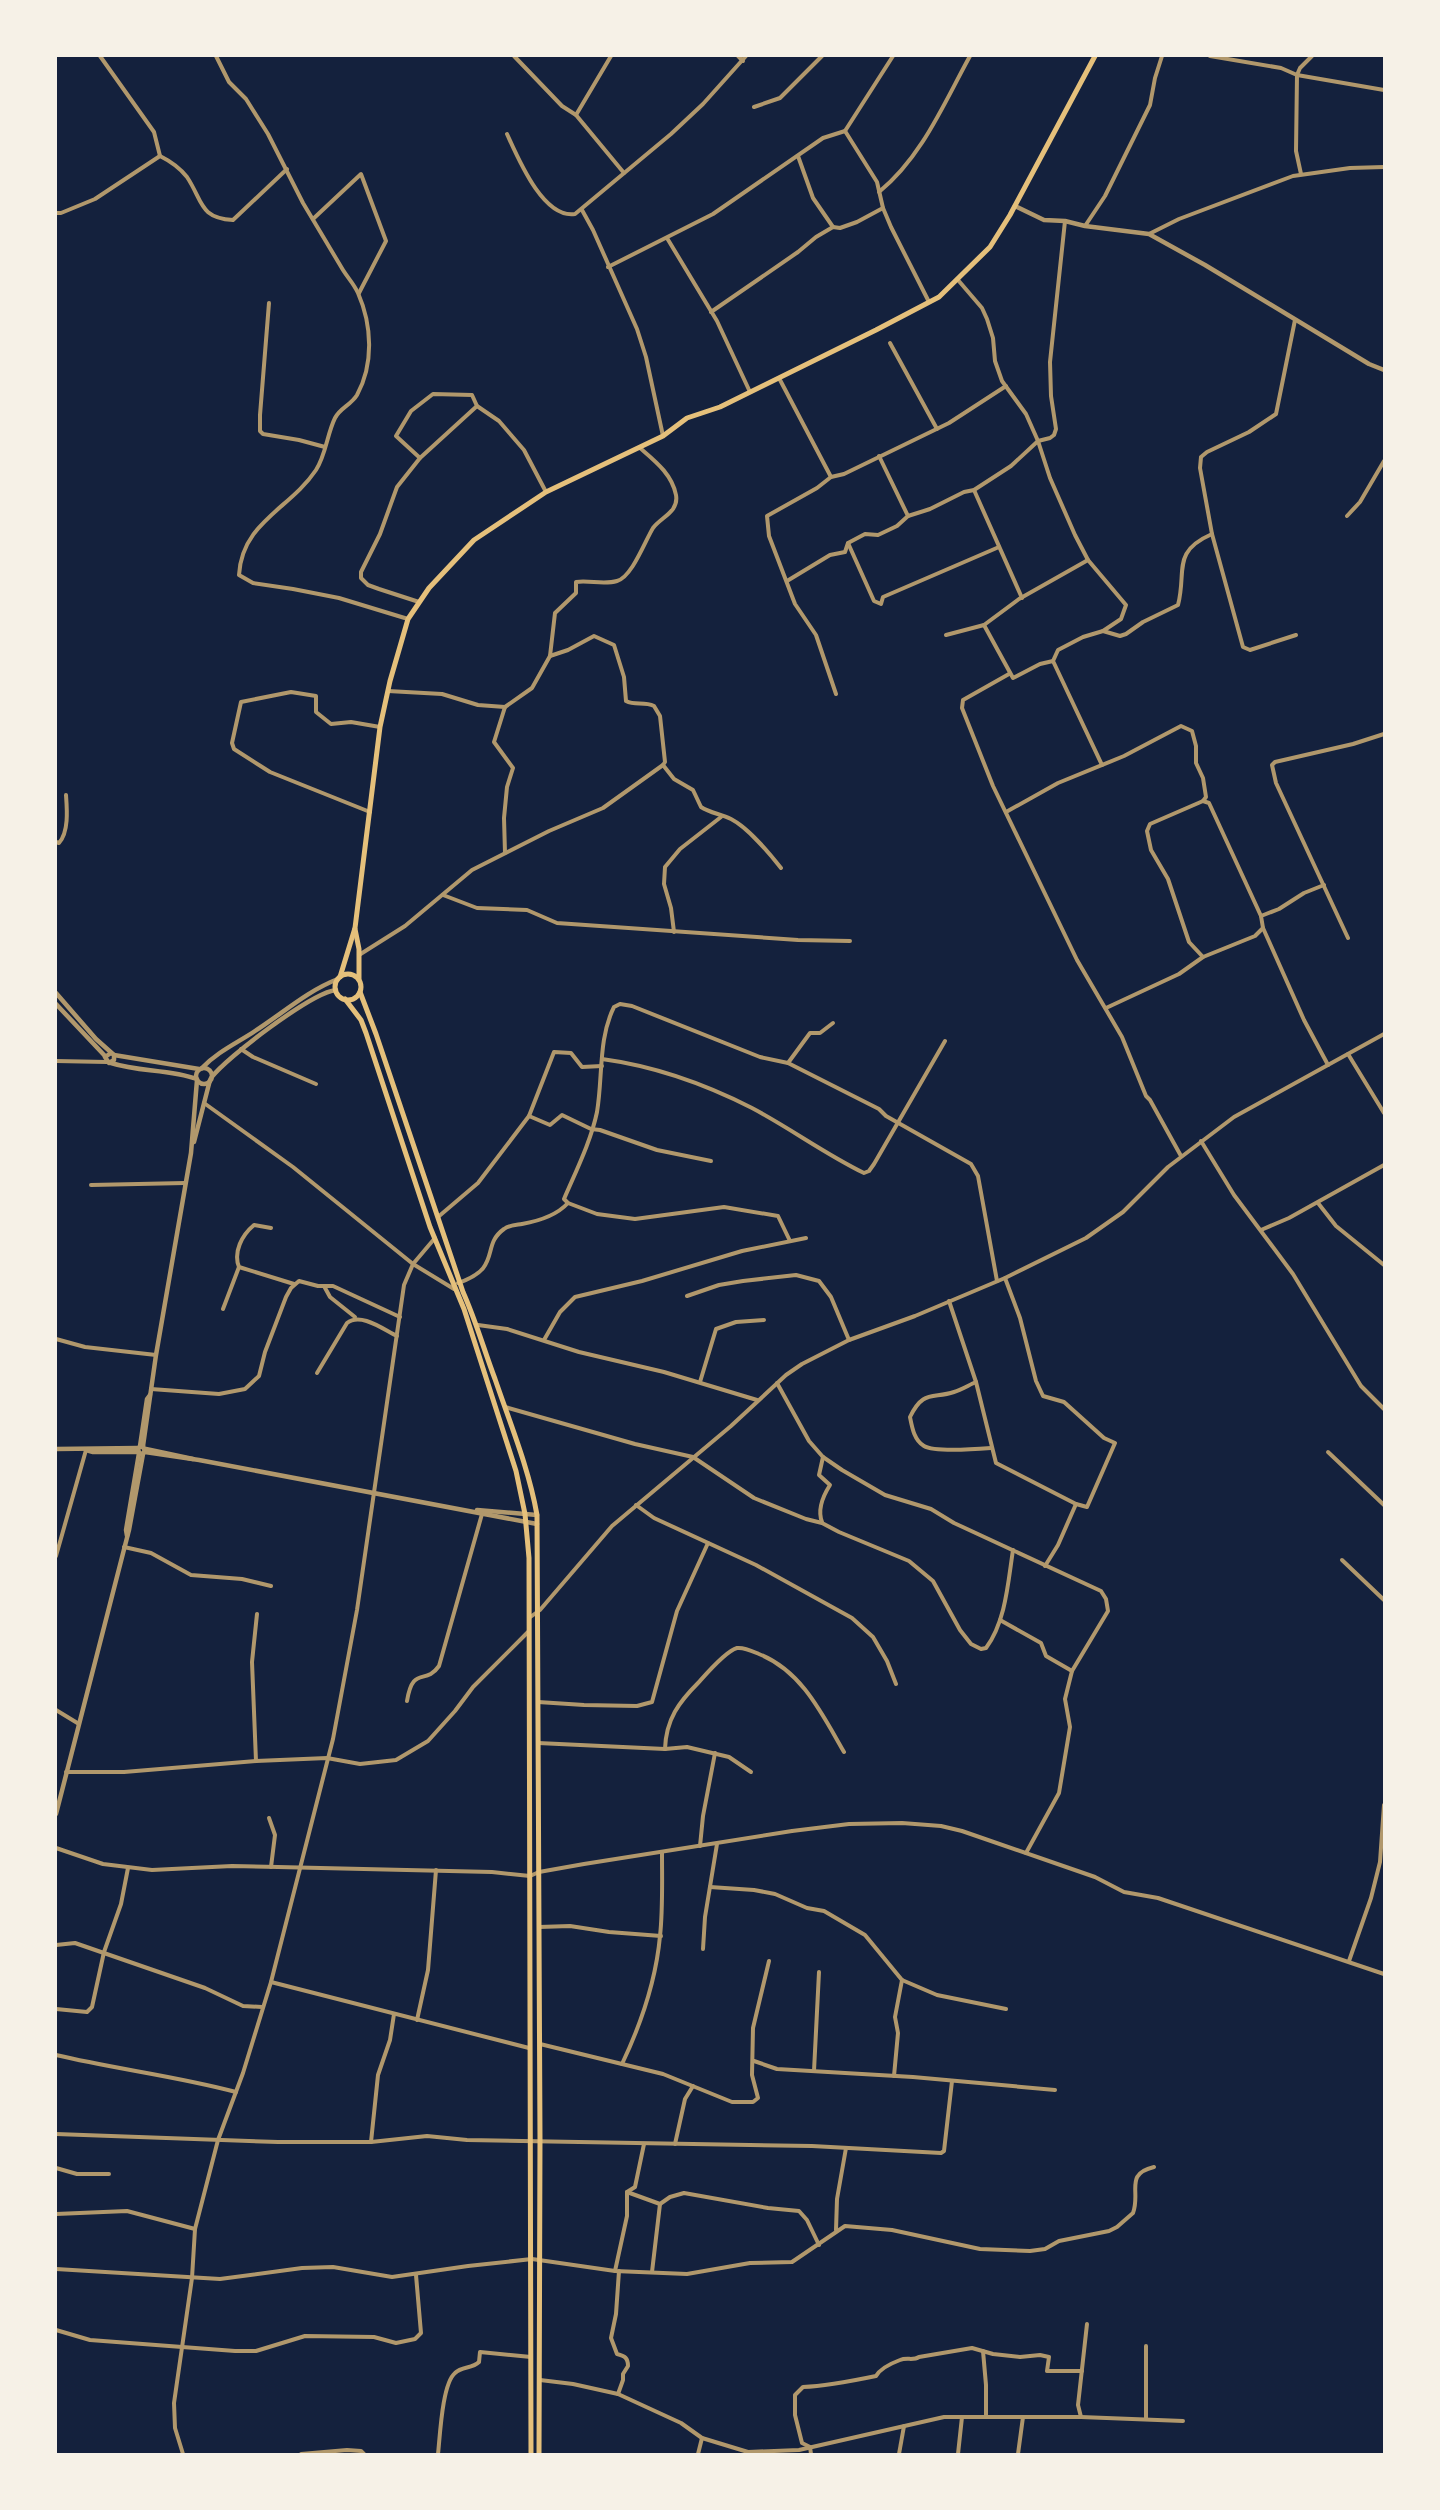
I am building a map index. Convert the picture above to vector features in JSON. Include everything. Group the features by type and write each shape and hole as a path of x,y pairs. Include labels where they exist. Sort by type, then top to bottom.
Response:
{"main road":[{"path":"531,2454 529,1558 525,1514 516,1471 464,1309 435,1238 366,1032 361,1020 336,990 355,928 380,727 388,691 408,619 439,575 464,548 493,526 546,492 663,436 687,418 720,407 930,303 958,280 990,247 1015,206 1095,56"},
{"path":"355,928 359,955 360,992 460,1282 478,1325 506,1407 537,1515 540,2044 539,2454"},
{"path":"339,978 352,975 359,980"},
{"path":"345,999 354,998 360,992"}],"street":[{"path":"100,56 154,132 160,156 172,163 186,177 204,209 217,219 233,220 286,169"},
{"path":"216,56 229,82 246,99 313,219 359,294 369,350 367,368 356,397 334,419 316,470 272,512 247,542 239,575 253,584 339,598 408,619"},
{"path":"514,56 562,106 576,116 624,173"},
{"path":"576,116 611,56"},
{"path":"738,56 743,61"},
{"path":"507,134 527,176 545,199 566,215 575,214 671,134 746,56"},
{"path":"754,107 780,98 822,56"},
{"path":"608,267 713,214 823,138 845,131 893,56"},
{"path":"879,192 895,179 922,144 939,117 970,56"},
{"path":"1086,226 1105,196 1150,105 1162,56"},
{"path":"1210,56 1281,68 1297,75 1384,90"},
{"path":"1301,174 1296,151 1297,75 1300,68 1312,56"},
{"path":"845,131 873,174 883,208 930,303"},
{"path":"56,213 95,199 160,156"},
{"path":"798,156 813,198 834,227"},
{"path":"1149,234 1179,219 1301,174 1350,168 1384,167"},
{"path":"313,219 361,174 386,241 359,294"},
{"path":"1015,206 1035,217 1149,234 1205,265 1369,364 1384,369"},
{"path":"711,312 816,237 834,227 840,228 857,222 883,208"},
{"path":"582,210 594,230 640,339 663,436"},
{"path":"786,581 830,555 845,552 848,543 865,534 878,535 897,526 908,516 974,490 1011,466 1038,441 1050,438 1056,429 1051,396 1050,362 1065,221"},
{"path":"667,238 711,312 750,392"},
{"path":"958,280 982,308 993,338 995,361 1006,386 1026,414 1050,478 1089,560 1126,605 1121,619 1102,631 1058,650 1053,661 1102,765"},
{"path":"270,303 260,431 263,434 325,447"},
{"path":"1295,320 1274,417 1201,457 1200,468 1212,534 1243,647 1250,650 1296,635"},
{"path":"890,343 937,429"},
{"path":"779,378 831,477"},
{"path":"836,694 816,635 795,604 769,536 766,516 817,488 831,477 844,474 937,429 971,410 1006,386"},
{"path":"420,458 396,436 411,411 433,394 472,395 477,406 499,421 524,450 546,492"},
{"path":"419,602 368,585 361,578 361,572 380,534 397,487 420,458 477,406"},
{"path":"388,691 442,694 478,705 505,706 532,688 550,656 555,614 576,593 574,587 576,582 584,580 612,582 621,579 632,566 658,522 674,507 676,496 664,469 640,448"},
{"path":"879,456 908,516"},
{"path":"1347,516 1360,502 1384,461"},
{"path":"974,490 1022,598"},
{"path":"1102,631 1120,636 1126,634 1143,622 1178,605 1181,575 1187,552 1194,544 1212,534"},
{"path":"848,543 874,601 880,604 883,597 909,588 934,573 949,570 999,547"},
{"path":"946,636 984,625 1022,598 1089,560"},
{"path":"984,625 1012,678 1040,664 1053,661"},
{"path":"359,955 405,926 472,870 603,808 665,762 657,708 649,704 635,704 626,701 624,677 614,645 594,636 568,650 550,656"},
{"path":"1009,674 963,700 961,704 993,786 1077,960 1106,1008 1130,1054 1146,1096 1181,1156"},
{"path":"370,812 270,772 234,749 232,743 241,702 291,692 316,696 316,712 331,724 351,722 380,727"},
{"path":"505,706 494,742 513,768 507,787 504,818 505,853"},
{"path":"1006,812 1058,783 1102,765 1181,726 1192,731 1195,738 1196,763 1203,778 1206,797 1203,801"},
{"path":"1348,938 1276,783 1272,765 1282,760 1353,744 1384,734"},
{"path":"663,765 674,779 693,790 701,807 721,817 731,819 762,845 781,868"},
{"path":"56,842 59,843 63,839 67,809 66,795"},
{"path":"1203,957 1189,942 1168,879 1151,850 1147,831 1150,824 1203,801 1209,802 1213,809 1304,1020 1328,1065"},
{"path":"674,932 671,908 664,884 665,867 680,849 721,817"},
{"path":"1261,916 1324,885"},
{"path":"443,895 477,908 527,910 556,923 850,941"},
{"path":"1106,1008 1171,978 1203,957 1254,936 1263,928"},
{"path":"191,1153 196,1073 214,1057 273,1020 306,995 339,978"},
{"path":"56,1062 109,1063 126,1068 170,1072 197,1079 204,1084 241,1049 316,996 336,990"},
{"path":"56,993 114,1060 109,1063"},
{"path":"56,1004 110,1055 210,1071 211,1079 185,1183 147,1399 127,1536 56,1814"},
{"path":"790,1241 778,1216 724,1207 635,1219 597,1214 568,1203 564,1199 597,1112 606,1024 614,1007 620,1004 632,1006 760,1057 788,1063 879,1110 956,1155 975,1170 978,1176 997,1281"},
{"path":"788,1063 810,1033 820,1033 833,1023"},
{"path":"529,1618 537,1612 605,1534 636,1505 802,1364 849,1340 1005,1278 1104,1227 1123,1212 1181,1156 1250,1106 1384,1034"},
{"path":"602,1059 630,1063 675,1076 724,1095 752,1108 864,1173 874,1164 945,1041"},
{"path":"241,1049 316,1084"},
{"path":"438,1217 478,1183 529,1116 554,1052 571,1053 582,1067 602,1066"},
{"path":"1348,1054 1384,1113"},
{"path":"109,1063 110,1055"},
{"path":"204,1103 265,1149 294,1167 413,1264 453,1286 483,1270 488,1263 492,1244 503,1229 559,1213 568,1203"},
{"path":"529,1116 550,1125 562,1115 591,1129 657,1150 711,1161"},
{"path":"1201,1141 1234,1195 1293,1274 1361,1386 1384,1409"},
{"path":"1261,1230 1318,1203 1384,1165"},
{"path":"91,1185 185,1183"},
{"path":"1318,1203 1336,1226 1384,1265"},
{"path":"271,1228 254,1225 249,1229 240,1244 235,1259 239,1267 295,1284"},
{"path":"183,2454 174,2416 181,2346 192,2278 195,2229 218,2139 236,2092 271,1982 301,1867 345,1679 406,1278 413,1264 435,1238"},
{"path":"544,1340 560,1312 575,1297 642,1281 742,1251 806,1238"},
{"path":"223,1309 239,1267"},
{"path":"687,1296 719,1285 743,1281 796,1275 819,1281 831,1297 849,1340"},
{"path":"949,1301 976,1382 989,1429 991,1448 999,1465 1017,1472 1076,1504 1087,1506 1115,1443 1104,1438 1064,1402 1043,1396 1036,1381 1020,1318 1005,1278"},
{"path":"150,1392 219,1394 245,1389 259,1376 265,1352 286,1297 299,1281 333,1286 400,1317"},
{"path":"324,1286 330,1297 355,1318 398,1336"},
{"path":"317,1373 347,1323 355,1318"},
{"path":"700,1382 716,1329 736,1322 764,1320"},
{"path":"478,1325 498,1327 758,1400"},
{"path":"56,1339 84,1347 156,1355"},
{"path":"976,1382 952,1393 935,1394 923,1399 910,1417 912,1429 917,1440 925,1447 969,1450 991,1448"},
{"path":"777,1383 809,1441 823,1457 885,1495 931,1509 954,1523 1101,1591 1106,1599 1108,1611 1072,1671 1065,1699 1070,1727 1059,1793 1026,1854"},
{"path":"506,1407 635,1444 693,1456 754,1498 822,1523 909,1561 933,1581 960,1630 976,1648 986,1648 994,1636 1000,1620 1013,1550"},
{"path":"56,1449 94,1447 141,1450 474,1510 537,1515"},
{"path":"56,1556 86,1449"},
{"path":"1328,1452 1384,1505"},
{"path":"822,1523 821,1504 830,1485 819,1475 823,1457"},
{"path":"1045,1566 1058,1545 1076,1504"},
{"path":"636,1505 654,1518 727,1554 756,1565 852,1618 873,1637 887,1661 896,1684"},
{"path":"474,1510 482,1514 537,1524"},
{"path":"407,1701 410,1684 414,1680 435,1673 439,1666 482,1514"},
{"path":"537,1702 584,1706 637,1706 652,1702 676,1611 708,1543"},
{"path":"124,1546 151,1553 191,1575 242,1579 271,1586"},
{"path":"1342,1560 1384,1600"},
{"path":"256,1761 252,1662 257,1614"},
{"path":"1000,1620 1041,1643 1046,1656 1072,1671"},
{"path":"66,1772 124,1772 256,1761 327,1758 360,1764 396,1760 429,1741 455,1712 473,1687 529,1632"},
{"path":"665,1749 669,1725 679,1701 715,1665 734,1649 739,1648 766,1657 788,1670 816,1705 844,1752"},
{"path":"56,1710 79,1724"},
{"path":"538,1743 665,1749 687,1747 729,1757 751,1772"},
{"path":"700,1846 702,1816 715,1753"},
{"path":"1349,1961 1382,1862 1384,1805"},
{"path":"269,1818 275,1835 271,1867"},
{"path":"56,1848 103,1864 152,1870 301,1867 492,1872 530,1876 538,1872 849,1824 902,1823 952,1828 1095,1876 1121,1891 1158,1898 1384,1974"},
{"path":"703,1949 717,1844"},
{"path":"622,2064 644,2008 657,1961 660,1935 662,1852"},
{"path":"56,2010 87,2012 92,2007 104,1952 121,1904 128,1868"},
{"path":"417,2020 428,1970 436,1870"},
{"path":"710,1887 775,1894 839,1918 865,1935 902,1980 937,1995 1006,2009"},
{"path":"538,1927 578,1926 609,1932 660,1935"},
{"path":"56,1945 75,1942 205,1988 243,2006 262,2007"},
{"path":"540,2044 663,2074 732,2102 753,2102 758,2098 752,2075 753,2028 763,1994 769,1961"},
{"path":"814,2071 819,1971"},
{"path":"894,2076 898,2033 896,2017 902,1980"},
{"path":"271,1982 530,2048"},
{"path":"371,2142 378,2075 390,2040 394,2014"},
{"path":"56,2055 100,2066 190,2079 236,2092"},
{"path":"754,2061 777,2068 1055,2090"},
{"path":"56,2134 371,2142 427,2136 467,2140 540,2139 644,2144 813,2146 943,2153 951,2081"},
{"path":"675,2144 685,2099 693,2086"},
{"path":"627,2192 635,2187 644,2144"},
{"path":"836,2231 837,2199 846,2148"},
{"path":"56,2269 220,2279 302,2268 333,2267 392,2277 532,2259 617,2271 687,2274 750,2264 792,2262 845,2226 913,2233 980,2249 1040,2250 1055,2242 1117,2227 1133,2213 1135,2182 1138,2175 1145,2169 1154,2167"},
{"path":"56,2168 77,2174 109,2174"},
{"path":"627,2192 660,2204"},
{"path":"618,2394 624,2380 623,2374 628,2366 628,2360 617,2354 614,2345 617,2271 627,2216 627,2192"},
{"path":"652,2272 660,2204 670,2197 684,2193 768,2208 799,2211 807,2220 819,2245"},
{"path":"56,2214 127,2211 195,2229"},
{"path":"56,2330 90,2340 256,2351 305,2336 374,2337 396,2343 416,2339 421,2332 416,2275"},
{"path":"1081,2417 1078,2405 1087,2324"},
{"path":"1146,2346 1146,2419"},
{"path":"810,2447 802,2443 795,2415 794,2399 799,2389 832,2386 857,2378 876,2376 879,2370 901,2359 915,2360 919,2357 972,2348 993,2354 1048,2357 1047,2371 1082,2370"},
{"path":"983,2351 986,2416"},
{"path":"438,2454 447,2392 452,2374 460,2368 474,2367 479,2362 480,2352 531,2357"},
{"path":"540,2379 582,2385 618,2394 681,2423 702,2438 748,2452 781,2452 927,2420 962,2417 1081,2417 1183,2421"},
{"path":"958,2454 962,2417"},
{"path":"1018,2454 1023,2417"},
{"path":"899,2454 904,2426"},
{"path":"698,2454 702,2438"},
{"path":"810,2447 811,2454"},
{"path":"301,2454 347,2450 361,2451 364,2454"}]}
